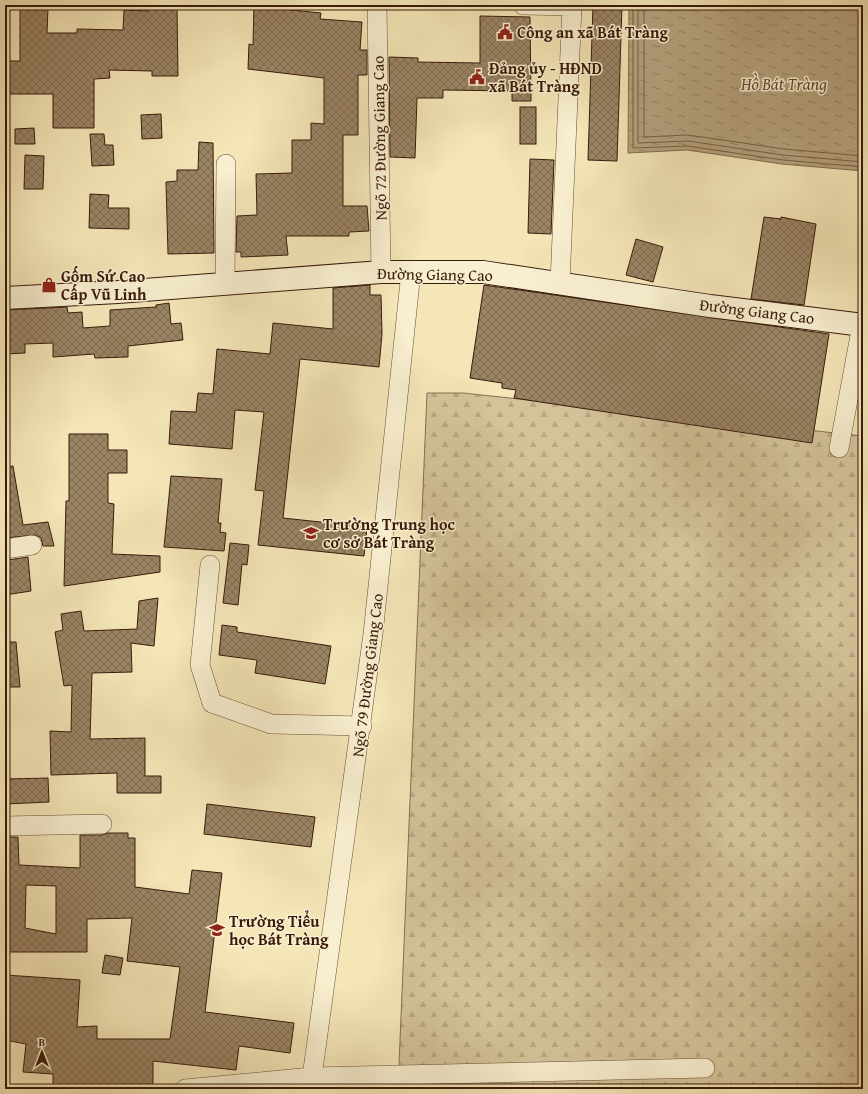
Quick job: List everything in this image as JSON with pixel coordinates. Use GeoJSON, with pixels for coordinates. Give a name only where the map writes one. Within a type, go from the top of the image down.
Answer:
{"type":"FeatureCollection","features":[{"type":"Feature","properties":{"kind":"street","name":"Ngõ 72 Đường Giang Cao"},"geometry":{"type":"LineString","coordinates":[[377,5],[381,272]]}},
{"type":"Feature","properties":{"kind":"street"},"geometry":{"type":"LineString","coordinates":[[523,5],[572,6],[560,282]]}},
{"type":"Feature","properties":{"kind":"street"},"geometry":{"type":"LineString","coordinates":[[225,284],[226,164]]}},
{"type":"Feature","properties":{"kind":"street","name":"Đường Giang Cao"},"geometry":{"type":"LineString","coordinates":[[5,298],[225,284],[381,272],[483,272],[560,282],[710,306],[862,325]]}},
{"type":"Feature","properties":{"kind":"street","name":"Ngõ 79 Đường Giang Cao"},"geometry":{"type":"LineString","coordinates":[[312,1083],[362,726],[411,272]]}},
{"type":"Feature","properties":{"kind":"street"},"geometry":{"type":"LineString","coordinates":[[839,448],[862,325]]}},
{"type":"Feature","properties":{"kind":"street"},"geometry":{"type":"LineString","coordinates":[[5,549],[32,545]]}},
{"type":"Feature","properties":{"kind":"street"},"geometry":{"type":"LineString","coordinates":[[210,565],[200,665],[212,703],[271,724],[362,726]]}},
{"type":"Feature","properties":{"kind":"street"},"geometry":{"type":"LineString","coordinates":[[5,826],[102,824]]}},
{"type":"Feature","properties":{"kind":"street"},"geometry":{"type":"LineString","coordinates":[[185,1089],[705,1068]]}},
{"type":"Feature","properties":{"kind":"green space"},"geometry":{"type":"Polygon","coordinates":[[[427,393],[463,393],[863,436],[863,1089],[398,1089],[427,393]]]}},
{"type":"Feature","properties":{"kind":"water","name":"Hồ Bát Tràng"},"geometry":{"type":"Polygon","coordinates":[[[629,5],[863,5],[863,171],[782,164],[687,150],[628,153],[629,5]]]}},
{"type":"Feature","properties":{"kind":"building"},"geometry":{"type":"Polygon","coordinates":[[[254,5],[272,5],[272,8],[321,13],[320,19],[362,22],[360,50],[367,50],[367,75],[358,75],[358,135],[343,135],[343,206],[367,206],[369,231],[349,232],[349,236],[286,236],[288,255],[241,257],[241,252],[236,252],[237,216],[257,215],[256,174],[292,173],[292,140],[311,140],[311,123],[324,124],[324,78],[248,69],[249,44],[253,45],[254,5]]]}},
{"type":"Feature","properties":{"kind":"building"},"geometry":{"type":"Polygon","coordinates":[[[593,5],[622,5],[617,161],[588,160],[593,5]]]}},
{"type":"Feature","properties":{"kind":"building"},"geometry":{"type":"Polygon","coordinates":[[[27,6],[48,7],[47,33],[77,33],[77,29],[123,30],[124,10],[148,11],[148,8],[177,8],[178,76],[152,76],[152,71],[109,70],[110,78],[94,79],[94,128],[53,128],[53,94],[5,94],[5,61],[20,61],[20,8],[27,8],[27,6]]]}},
{"type":"Feature","properties":{"kind":"building"},"geometry":{"type":"Polygon","coordinates":[[[480,16],[530,17],[531,101],[512,101],[512,91],[443,90],[443,98],[417,98],[415,158],[390,157],[389,57],[418,58],[418,62],[480,63],[480,16]]]}},
{"type":"Feature","properties":{"kind":"building"},"geometry":{"type":"Polygon","coordinates":[[[520,107],[536,107],[536,144],[520,144],[520,107]]]}},
{"type":"Feature","properties":{"kind":"building"},"geometry":{"type":"Polygon","coordinates":[[[161,114],[162,138],[142,139],[141,115],[161,114]]]}},
{"type":"Feature","properties":{"kind":"building"},"geometry":{"type":"Polygon","coordinates":[[[34,128],[35,144],[15,144],[15,129],[34,128]]]}},
{"type":"Feature","properties":{"kind":"building"},"geometry":{"type":"Polygon","coordinates":[[[90,134],[104,134],[105,145],[113,145],[114,165],[92,166],[90,134]]]}},
{"type":"Feature","properties":{"kind":"building"},"geometry":{"type":"Polygon","coordinates":[[[199,142],[213,143],[214,253],[168,254],[166,182],[177,181],[177,170],[198,170],[199,142]]]}},
{"type":"Feature","properties":{"kind":"building"},"geometry":{"type":"Polygon","coordinates":[[[25,155],[44,156],[43,189],[24,189],[25,155]]]}},
{"type":"Feature","properties":{"kind":"building"},"geometry":{"type":"Polygon","coordinates":[[[530,159],[554,160],[551,234],[528,233],[530,159]]]}},
{"type":"Feature","properties":{"kind":"building"},"geometry":{"type":"Polygon","coordinates":[[[90,194],[109,195],[108,208],[129,208],[129,229],[89,228],[90,194]]]}},
{"type":"Feature","properties":{"kind":"building"},"geometry":{"type":"Polygon","coordinates":[[[764,217],[781,219],[781,217],[816,224],[804,305],[751,299],[764,217]]]}},
{"type":"Feature","properties":{"kind":"building"},"geometry":{"type":"Polygon","coordinates":[[[636,239],[663,247],[653,282],[626,275],[636,239]]]}},
{"type":"Feature","properties":{"kind":"building"},"geometry":{"type":"Polygon","coordinates":[[[370,285],[370,295],[381,295],[382,334],[379,367],[300,359],[283,518],[367,527],[364,556],[258,545],[264,491],[255,490],[264,412],[235,410],[232,449],[169,444],[171,411],[196,412],[198,393],[213,394],[217,349],[270,354],[273,323],[333,329],[333,288],[370,285]]]}},
{"type":"Feature","properties":{"kind":"building"},"geometry":{"type":"Polygon","coordinates":[[[484,285],[829,334],[812,443],[514,398],[516,390],[502,388],[502,383],[470,378],[484,285]]]}},
{"type":"Feature","properties":{"kind":"building"},"geometry":{"type":"Polygon","coordinates":[[[169,303],[171,324],[181,323],[183,340],[128,346],[128,357],[95,358],[94,354],[53,357],[53,343],[25,344],[25,353],[5,354],[5,310],[67,307],[68,313],[82,312],[83,328],[110,326],[110,310],[156,307],[156,305],[169,303]]]}},
{"type":"Feature","properties":{"kind":"building"},"geometry":{"type":"Polygon","coordinates":[[[69,434],[108,434],[108,450],[127,450],[127,473],[108,473],[108,503],[114,504],[112,554],[160,556],[160,572],[64,586],[66,501],[69,501],[69,434]]]}},
{"type":"Feature","properties":{"kind":"building"},"geometry":{"type":"Polygon","coordinates":[[[13,466],[23,525],[48,522],[54,546],[43,546],[41,538],[36,535],[5,538],[5,467],[13,466]]]}},
{"type":"Feature","properties":{"kind":"building"},"geometry":{"type":"Polygon","coordinates":[[[171,476],[222,479],[218,523],[221,523],[220,532],[226,533],[224,551],[164,547],[171,476]]]}},
{"type":"Feature","properties":{"kind":"building"},"geometry":{"type":"Polygon","coordinates":[[[230,543],[249,545],[247,565],[242,564],[238,605],[223,603],[230,543]]]}},
{"type":"Feature","properties":{"kind":"building"},"geometry":{"type":"Polygon","coordinates":[[[28,557],[31,591],[5,595],[5,562],[8,562],[8,560],[28,557]]]}},
{"type":"Feature","properties":{"kind":"building"},"geometry":{"type":"Polygon","coordinates":[[[158,598],[154,646],[131,643],[132,672],[92,673],[90,739],[145,738],[145,776],[161,776],[161,793],[117,793],[117,773],[51,775],[50,731],[71,732],[72,685],[64,686],[55,632],[63,630],[61,614],[81,611],[84,631],[137,629],[139,601],[158,598]]]}},
{"type":"Feature","properties":{"kind":"building"},"geometry":{"type":"Polygon","coordinates":[[[222,625],[237,627],[237,632],[331,646],[325,684],[255,673],[257,660],[219,655],[222,625]]]}},
{"type":"Feature","properties":{"kind":"building"},"geometry":{"type":"Polygon","coordinates":[[[5,642],[16,642],[20,687],[5,687],[5,642]]]}},
{"type":"Feature","properties":{"kind":"building"},"geometry":{"type":"Polygon","coordinates":[[[48,778],[49,802],[5,804],[5,779],[48,778]]]}},
{"type":"Feature","properties":{"kind":"building"},"geometry":{"type":"Polygon","coordinates":[[[207,804],[315,817],[311,847],[204,834],[207,804]]]}},
{"type":"Feature","properties":{"kind":"building"},"geometry":{"type":"Polygon","coordinates":[[[108,833],[128,833],[128,838],[135,838],[135,887],[189,894],[192,870],[222,873],[205,1012],[294,1023],[290,1053],[239,1046],[236,1070],[153,1061],[153,1085],[120,1085],[120,1089],[53,1087],[53,1074],[23,1072],[26,1044],[5,1040],[5,975],[80,980],[77,1027],[97,1026],[97,1039],[170,1039],[180,967],[127,961],[132,918],[87,919],[87,952],[5,952],[5,837],[18,837],[19,865],[80,868],[80,835],[102,835],[108,833]],[[26,885],[25,928],[56,934],[56,886],[26,885]]]}},
{"type":"Feature","properties":{"kind":"building"},"geometry":{"type":"Polygon","coordinates":[[[105,955],[123,958],[120,975],[102,973],[105,955]]]}},
{"type":"Feature","properties":{"kind":"place","name":"Công an xã Bát Tràng"},"geometry":{"type":"Point","coordinates":[505,32]}},
{"type":"Feature","properties":{"kind":"place","name":"Đảng ủy - HĐND xã Bát Tràng"},"geometry":{"type":"Point","coordinates":[477,77]}},
{"type":"Feature","properties":{"kind":"place","name":"Gốm Sứ Cao Cấp Vũ Linh"},"geometry":{"type":"Point","coordinates":[49,285]}},
{"type":"Feature","properties":{"kind":"place","name":"Trường Trung học cơ sở Bát Tràng"},"geometry":{"type":"Point","coordinates":[311,533]}},
{"type":"Feature","properties":{"kind":"place","name":"Trường Tiểu học Bát Tràng"},"geometry":{"type":"Point","coordinates":[217,930]}}]}
